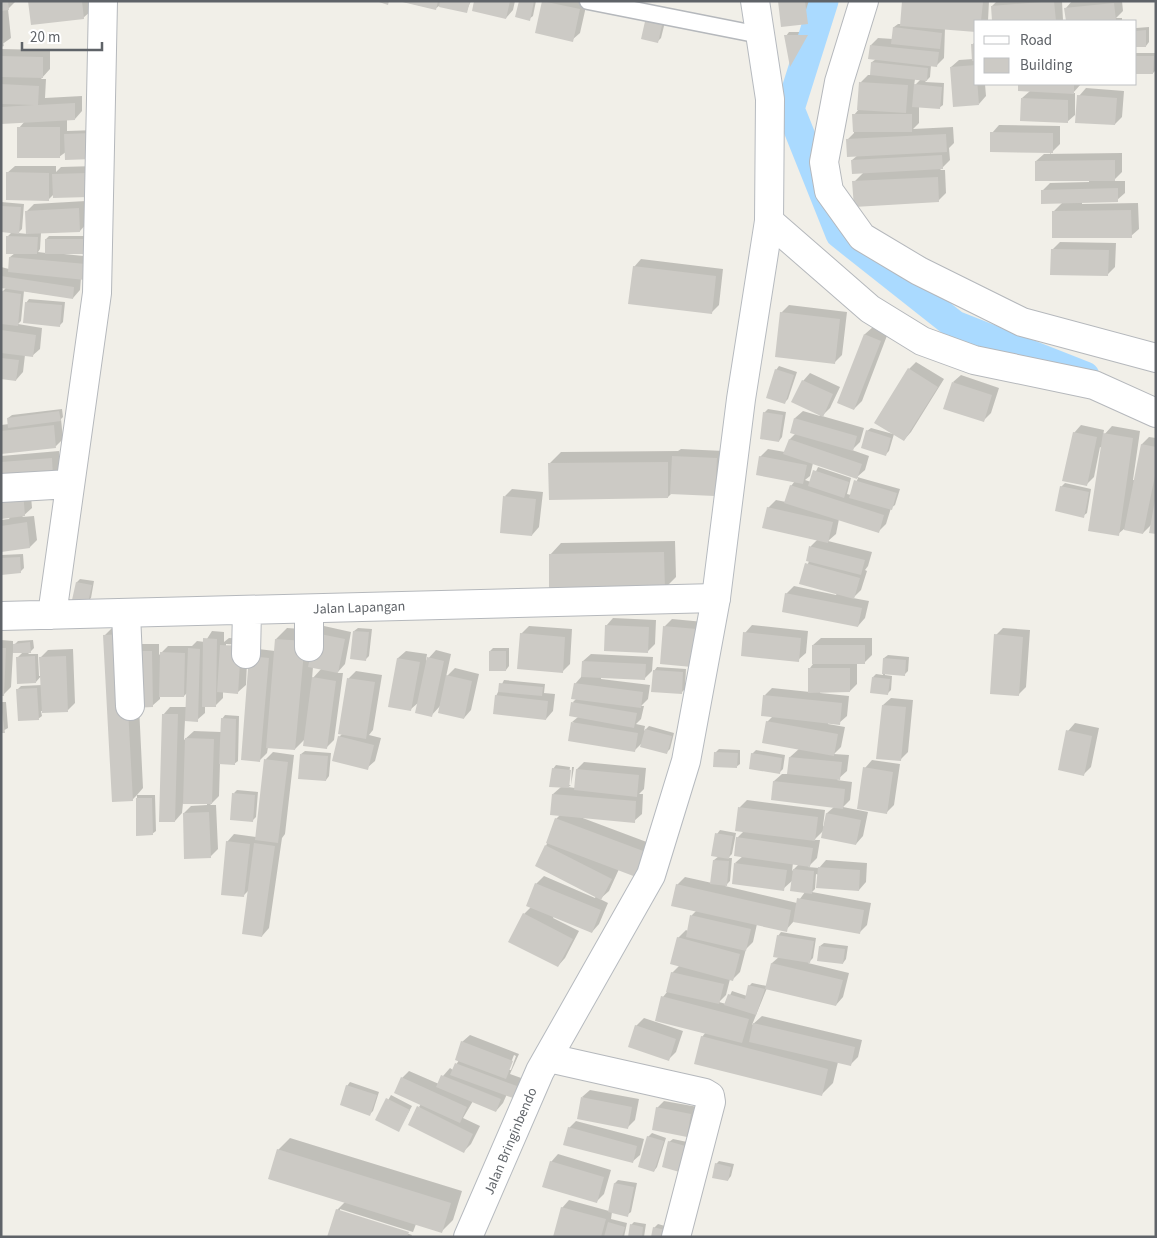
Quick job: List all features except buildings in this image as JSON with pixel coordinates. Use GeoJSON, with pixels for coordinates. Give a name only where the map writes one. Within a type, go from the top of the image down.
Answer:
{"type":"FeatureCollection","features":[{"type":"Feature","properties":{"kind":"street"},"geometry":{"type":"LineString","coordinates":[[52,615],[97,293],[103,1]]}},
{"type":"Feature","properties":{"kind":"street","name":"Jalan Bringinbendo"},"geometry":{"type":"LineString","coordinates":[[468,1237],[540,1071],[552,1053],[651,875],[686,761],[716,598],[741,399],[769,221],[770,99],[755,1]]}},
{"type":"Feature","properties":{"kind":"street"},"geometry":{"type":"LineString","coordinates":[[864,1],[839,82],[824,162],[829,191],[857,231],[862,237],[919,271],[1022,322],[1156,358]]}},
{"type":"Feature","properties":{"kind":"street"},"geometry":{"type":"LineString","coordinates":[[769,221],[870,309],[922,341],[974,360],[1094,385],[1156,413]]}},
{"type":"Feature","properties":{"kind":"street"},"geometry":{"type":"LineString","coordinates":[[1,488],[70,484]]}},
{"type":"Feature","properties":{"kind":"street","name":"Jalan Lapangan"},"geometry":{"type":"LineString","coordinates":[[1,616],[716,598]]}},
{"type":"Feature","properties":{"kind":"street"},"geometry":{"type":"LineString","coordinates":[[309,609],[309,646]]}},
{"type":"Feature","properties":{"kind":"street"},"geometry":{"type":"LineString","coordinates":[[246,654],[247,610]]}},
{"type":"Feature","properties":{"kind":"street"},"geometry":{"type":"LineString","coordinates":[[126,613],[130,706]]}},
{"type":"Feature","properties":{"kind":"street"},"geometry":{"type":"LineString","coordinates":[[552,1053],[705,1093],[710,1096],[711,1102],[676,1237]]}},
{"type":"Feature","properties":{"kind":"lane"},"geometry":{"type":"LineString","coordinates":[[588,1],[760,35]]}},
{"type":"Feature","properties":{"kind":"waterway"},"geometry":{"type":"LineString","coordinates":[[824,1],[790,109],[840,234],[955,325],[1085,376]]}}]}
